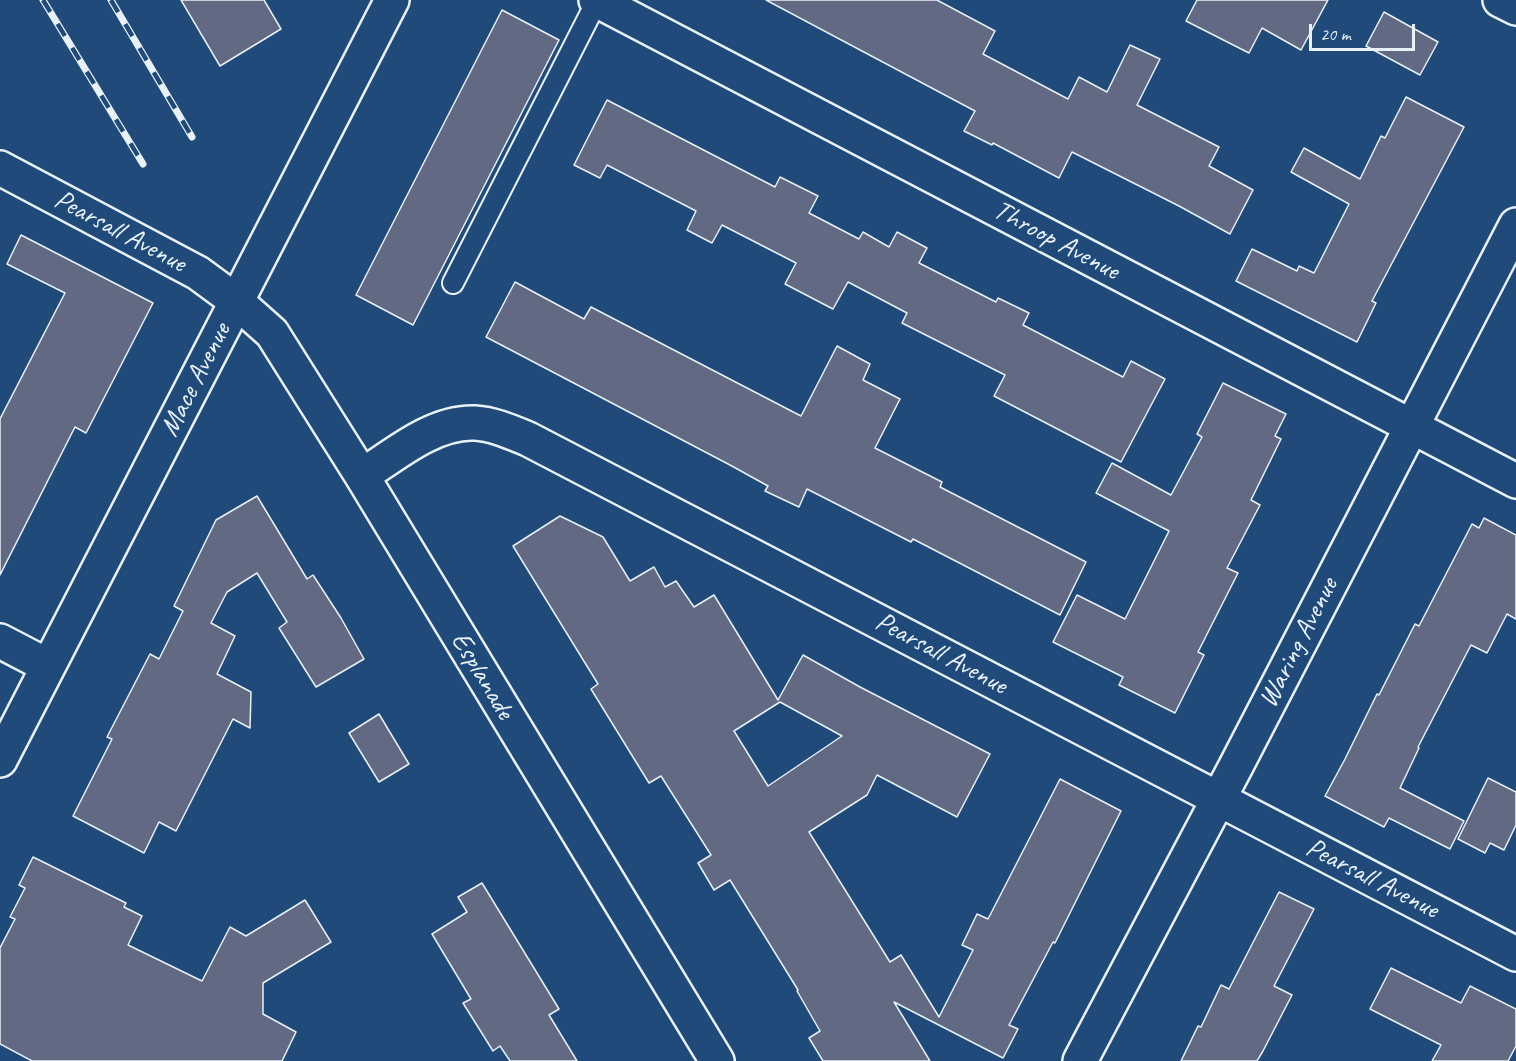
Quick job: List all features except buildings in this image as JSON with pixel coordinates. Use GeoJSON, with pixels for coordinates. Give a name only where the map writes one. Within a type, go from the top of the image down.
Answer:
{"type":"FeatureCollection","features":[{"type":"Feature","properties":{"kind":"street","name":"Mace Avenue"},"geometry":{"type":"LineString","coordinates":[[0,760],[392,0]]}},
{"type":"Feature","properties":{"kind":"street","name":"Throop Avenue"},"geometry":{"type":"LineString","coordinates":[[597,0],[1516,481]]}},
{"type":"Feature","properties":{"kind":"street"},"geometry":{"type":"LineString","coordinates":[[1500,0],[1516,8]]}},
{"type":"Feature","properties":{"kind":"street","name":"Pearsall Avenue"},"geometry":{"type":"LineString","coordinates":[[0,168],[198,273],[236,301]]}},
{"type":"Feature","properties":{"kind":"street","name":"Waring Avenue"},"geometry":{"type":"LineString","coordinates":[[1080,1061],[1516,225]]}},
{"type":"Feature","properties":{"kind":"street","name":"Esplanade"},"geometry":{"type":"LineString","coordinates":[[236,301],[272,333],[362,476],[717,1061]]}},
{"type":"Feature","properties":{"kind":"street","name":"Pearsall Avenue"},"geometry":{"type":"LineString","coordinates":[[362,476],[428,435],[452,425],[475,423],[508,431],[528,439],[1516,954]]}},
{"type":"Feature","properties":{"kind":"street"},"geometry":{"type":"LineString","coordinates":[[0,641],[48,666]]}},
{"type":"Feature","properties":{"kind":"lane"},"geometry":{"type":"LineString","coordinates":[[453,283],[597,0]]}},
{"type":"Feature","properties":{"kind":"railway"},"geometry":{"type":"LineString","coordinates":[[43,0],[143,164]]}},
{"type":"Feature","properties":{"kind":"railway"},"geometry":{"type":"LineString","coordinates":[[111,0],[192,137]]}}]}
